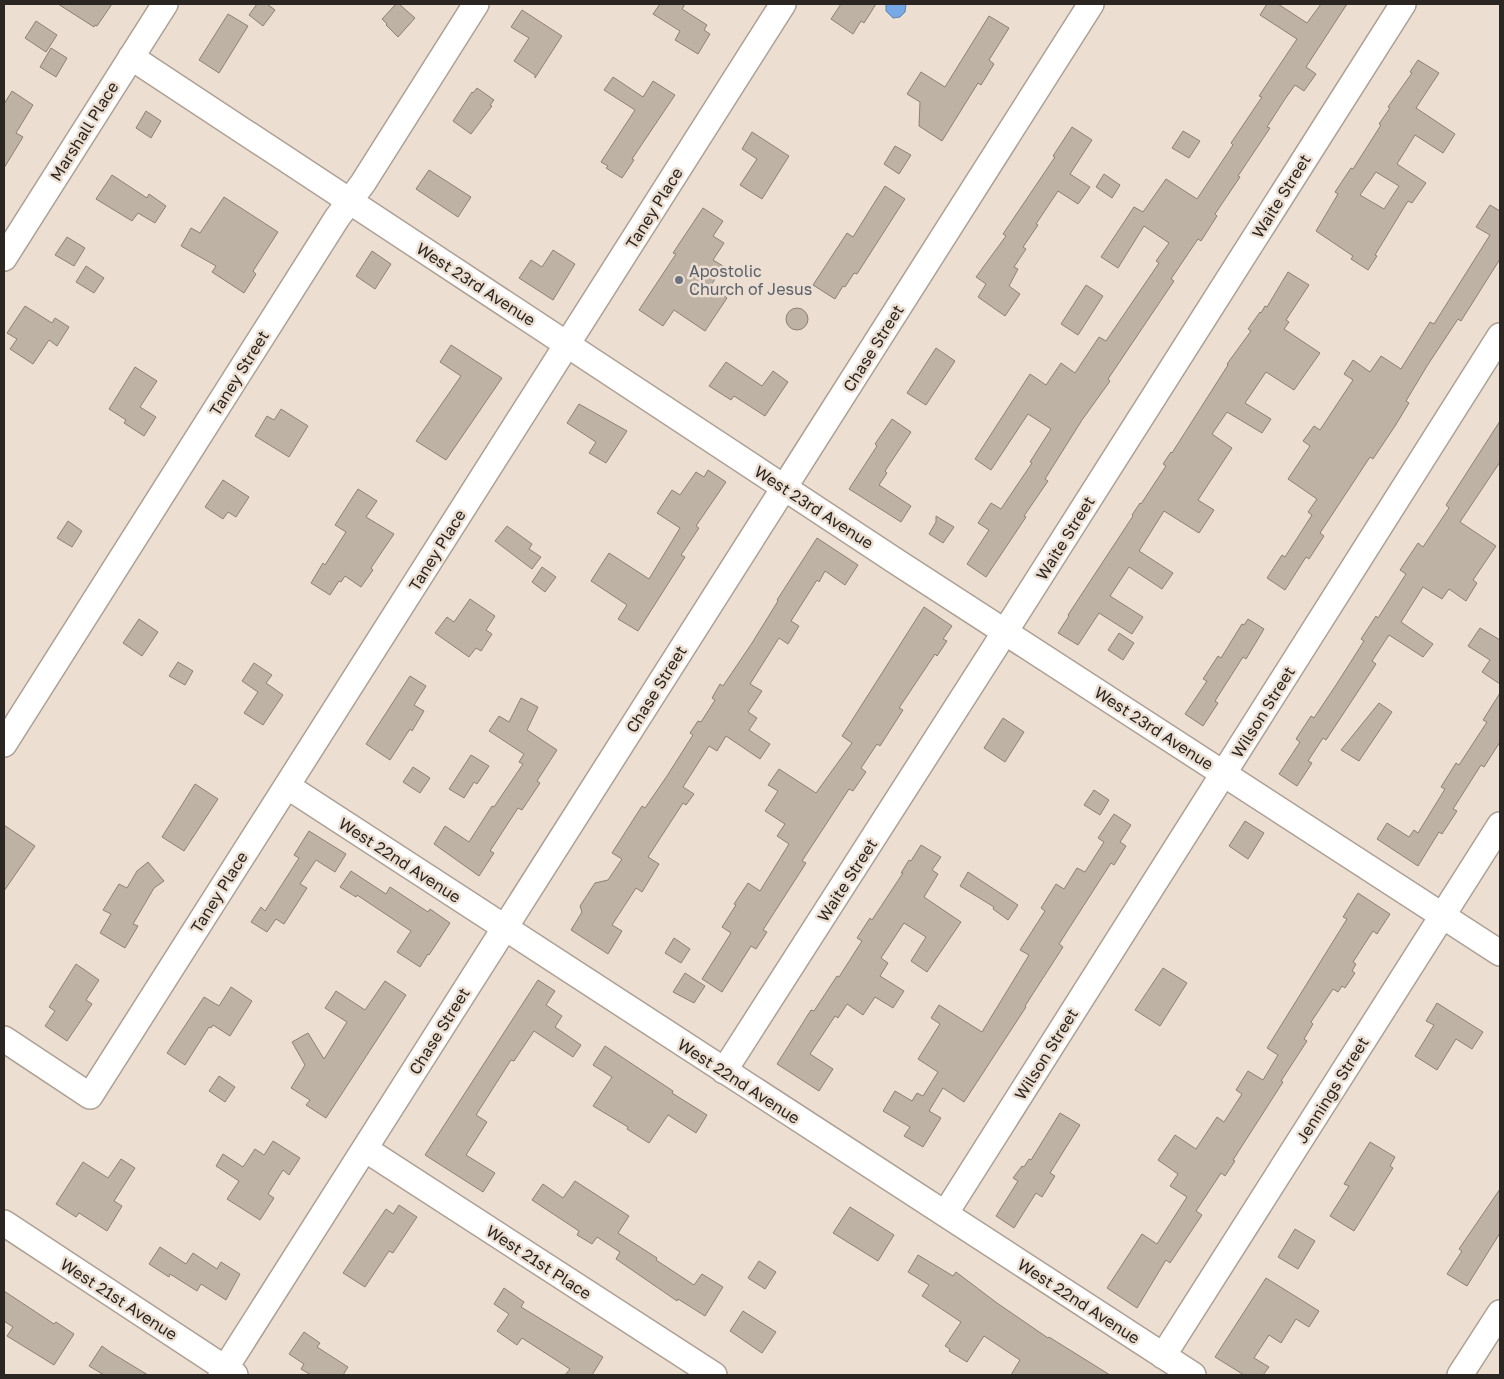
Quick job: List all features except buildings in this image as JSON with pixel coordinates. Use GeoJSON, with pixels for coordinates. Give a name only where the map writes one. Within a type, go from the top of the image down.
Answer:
{"type":"FeatureCollection","features":[{"type":"Feature","properties":{"kind":"street","name":"Marshall Place"},"geometry":{"type":"LineString","coordinates":[[4,258],[165,4]]}},
{"type":"Feature","properties":{"kind":"street","name":"Taney Street"},"geometry":{"type":"LineString","coordinates":[[4,744],[333,225],[363,183],[476,4]]}},
{"type":"Feature","properties":{"kind":"street","name":"Taney Place"},"geometry":{"type":"LineString","coordinates":[[4,1039],[90,1096],[783,4]]}},
{"type":"Feature","properties":{"kind":"street","name":"Chase Street"},"geometry":{"type":"LineString","coordinates":[[227,1373],[365,1148],[1091,4]]}},
{"type":"Feature","properties":{"kind":"street","name":"Waite Street"},"geometry":{"type":"LineString","coordinates":[[724,1071],[1006,632],[1403,4]]}},
{"type":"Feature","properties":{"kind":"street","name":"West 23rd Avenue"},"geometry":{"type":"LineString","coordinates":[[131,57],[784,488],[1500,953]]}},
{"type":"Feature","properties":{"kind":"street","name":"Wilson Street"},"geometry":{"type":"LineString","coordinates":[[945,1214],[1500,336]]}},
{"type":"Feature","properties":{"kind":"street","name":"West 22nd Avenue"},"geometry":{"type":"LineString","coordinates":[[287,786],[1193,1375]]}},
{"type":"Feature","properties":{"kind":"street","name":"Jennings Street"},"geometry":{"type":"LineString","coordinates":[[1163,1356],[1500,825]]}},
{"type":"Feature","properties":{"kind":"street","name":"West 21st Place"},"geometry":{"type":"LineString","coordinates":[[365,1148],[714,1375]]}},
{"type":"Feature","properties":{"kind":"street","name":"West 21st Avenue"},"geometry":{"type":"LineString","coordinates":[[4,1223],[227,1373]]}},
{"type":"Feature","properties":{"kind":"street"},"geometry":{"type":"LineString","coordinates":[[1460,1375],[1500,1313]]}},
{"type":"Feature","properties":{"kind":"water"},"geometry":{"type":"Polygon","coordinates":[[[886,4],[906,4],[905,12],[900,17],[893,18],[886,11],[886,4]]]}},
{"type":"Feature","properties":{"kind":"place","name":"Apostolic Church of Jesus"},"geometry":{"type":"Point","coordinates":[679,280]}}]}
